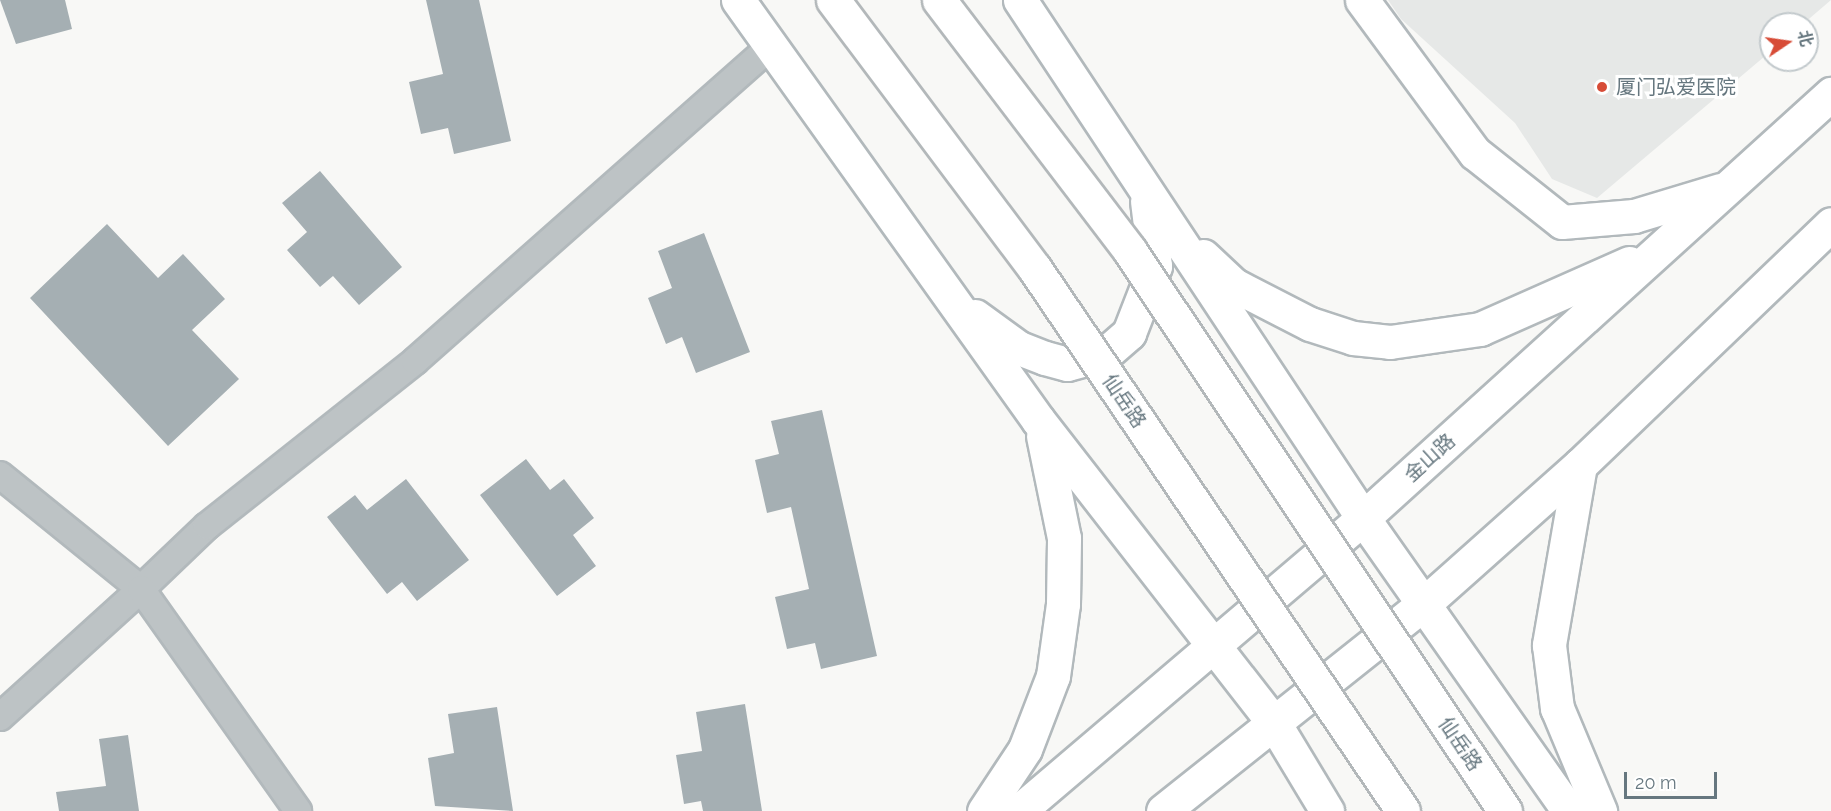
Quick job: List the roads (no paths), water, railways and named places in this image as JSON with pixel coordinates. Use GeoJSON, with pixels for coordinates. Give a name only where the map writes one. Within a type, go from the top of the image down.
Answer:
{"type":"FeatureCollection","features":[{"type":"Feature","properties":{"kind":"main road"},"geometry":{"type":"LineString","coordinates":[[738,0],[1038,420],[1274,723],[1327,811]]}},
{"type":"Feature","properties":{"kind":"main road","name":"仙岳路"},"geometry":{"type":"LineString","coordinates":[[833,0],[1035,269],[1403,811]]}},
{"type":"Feature","properties":{"kind":"main road","name":"仙岳路"},"geometry":{"type":"LineString","coordinates":[[939,0],[1130,251],[1506,811]]}},
{"type":"Feature","properties":{"kind":"main road"},"geometry":{"type":"LineString","coordinates":[[1020,0],[1363,518],[1426,602],[1569,811]]}},
{"type":"Feature","properties":{"kind":"main road"},"geometry":{"type":"LineString","coordinates":[[1362,0],[1475,153],[1562,222],[1634,216],[1726,188]]}},
{"type":"Feature","properties":{"kind":"main road","name":"金山路"},"geometry":{"type":"LineString","coordinates":[[1019,811],[1363,518],[1831,94]]}},
{"type":"Feature","properties":{"kind":"main road"},"geometry":{"type":"LineString","coordinates":[[951,299],[1019,348],[1067,364],[1105,354],[1129,333],[1155,266],[1154,204]]}},
{"type":"Feature","properties":{"kind":"main road"},"geometry":{"type":"LineString","coordinates":[[1154,204],[1234,285],[1310,324],[1353,338],[1390,342],[1479,329],[1531,309],[1623,267],[1683,228]]}},
{"type":"Feature","properties":{"kind":"main road"},"geometry":{"type":"LineString","coordinates":[[1163,811],[1426,602],[1580,465],[1831,224]]}},
{"type":"Feature","properties":{"kind":"main road"},"geometry":{"type":"LineString","coordinates":[[984,811],[1025,749],[1053,676],[1063,604],[1064,538],[1055,480],[1038,420]]}},
{"type":"Feature","properties":{"kind":"main road"},"geometry":{"type":"LineString","coordinates":[[1580,465],[1549,645],[1557,708],[1600,811]]}},
{"type":"Feature","properties":{"kind":"street"},"geometry":{"type":"LineString","coordinates":[[0,717],[207,526],[415,361],[772,45]]}},
{"type":"Feature","properties":{"kind":"street"},"geometry":{"type":"LineString","coordinates":[[0,475],[141,589],[298,811]]}},
{"type":"Feature","properties":{"kind":"place","name":"厦门弘爱医院"},"geometry":{"type":"Point","coordinates":[1602,87]}}]}
